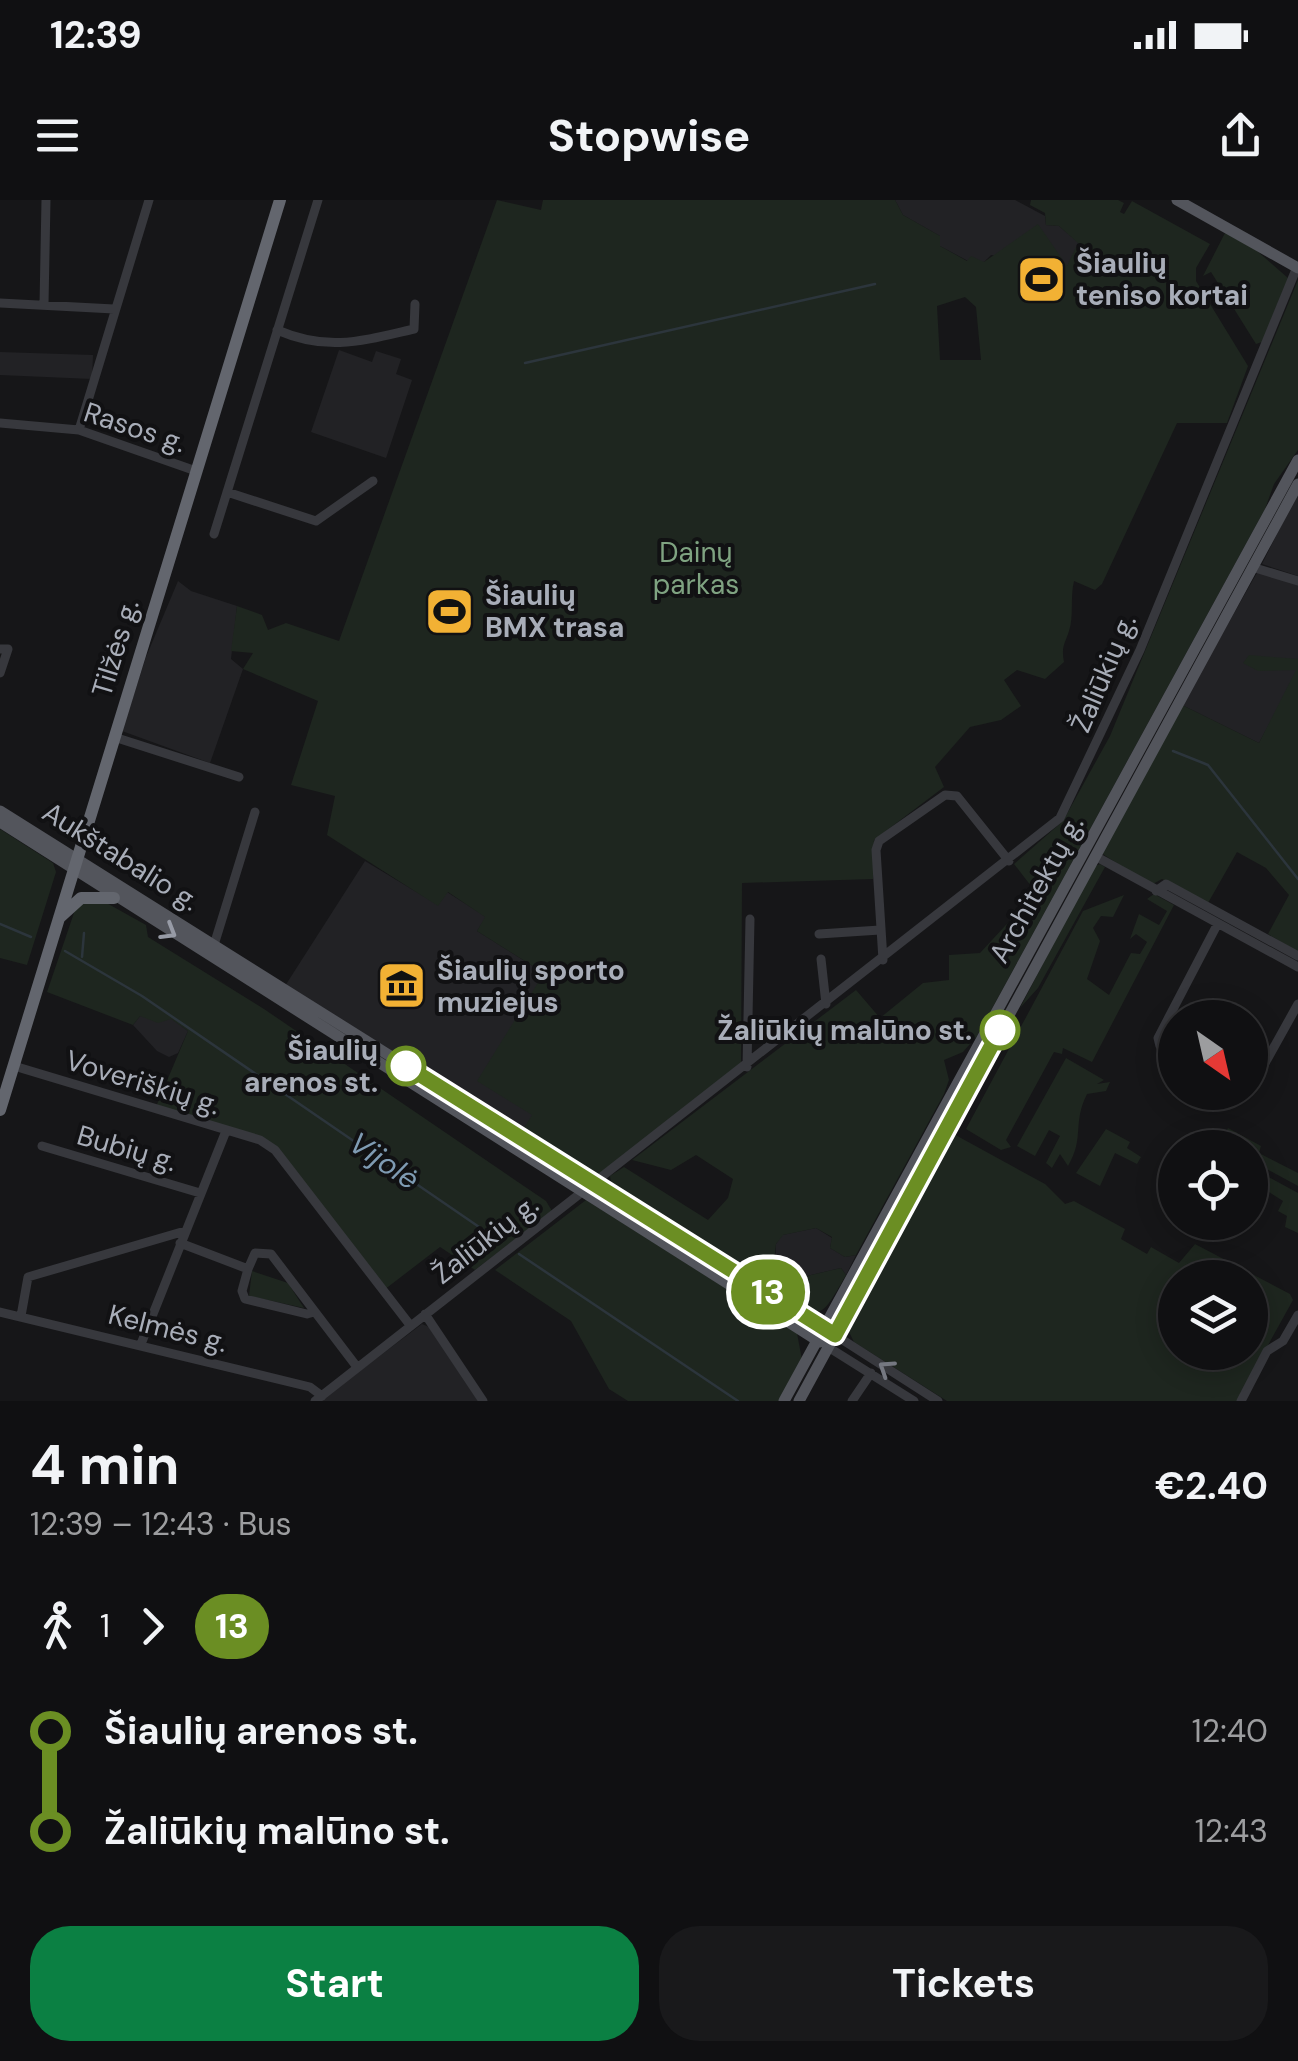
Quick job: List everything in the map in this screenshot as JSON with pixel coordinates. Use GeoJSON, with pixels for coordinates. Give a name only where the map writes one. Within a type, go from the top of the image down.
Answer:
{"type":"FeatureCollection","features":[{"type":"Feature","properties":{"kind":"highway","name":"Tilžės g."},"geometry":{"type":"LineString","coordinates":[[0,1110],[280,200]]}},
{"type":"Feature","properties":{"kind":"highway"},"geometry":{"type":"LineString","coordinates":[[58,920],[81,898],[114,898]]}},
{"type":"Feature","properties":{"kind":"main road"},"geometry":{"type":"LineString","coordinates":[[1177,200],[1298,268]]}},
{"type":"Feature","properties":{"kind":"main road","name":"Architektų g."},"geometry":{"type":"LineString","coordinates":[[826,1338],[1247,565],[1298,460]]}},
{"type":"Feature","properties":{"kind":"main road","name":"Architektų g."},"geometry":{"type":"LineString","coordinates":[[1247,565],[1298,484]]}},
{"type":"Feature","properties":{"kind":"main road","name":"Architektų g."},"geometry":{"type":"LineString","coordinates":[[1046,933],[1095,856],[1136,770]]}},
{"type":"Feature","properties":{"kind":"main road","name":"Aukštabalio g."},"geometry":{"type":"LineString","coordinates":[[0,810],[114,898],[211,950]]}},
{"type":"Feature","properties":{"kind":"main road","name":"Aukštabalio g."},"geometry":{"type":"LineString","coordinates":[[0,822],[211,950]]}},
{"type":"Feature","properties":{"kind":"main road"},"geometry":{"type":"LineString","coordinates":[[211,950],[594,1183],[826,1338]]}},
{"type":"Feature","properties":{"kind":"main road"},"geometry":{"type":"LineString","coordinates":[[211,950],[583,1192],[826,1338]]}},
{"type":"Feature","properties":{"kind":"main road"},"geometry":{"type":"LineString","coordinates":[[784,1401],[826,1338]]}},
{"type":"Feature","properties":{"kind":"main road"},"geometry":{"type":"LineString","coordinates":[[798,1401],[826,1338]]}},
{"type":"Feature","properties":{"kind":"street"},"geometry":{"type":"LineString","coordinates":[[44,305],[46,200]]}},
{"type":"Feature","properties":{"kind":"street"},"geometry":{"type":"LineString","coordinates":[[79,430],[149,200]]}},
{"type":"Feature","properties":{"kind":"street"},"geometry":{"type":"LineString","coordinates":[[214,534],[318,200]]}},
{"type":"Feature","properties":{"kind":"street","name":"Žaliūkių g."},"geometry":{"type":"LineString","coordinates":[[318,1398],[884,960],[1060,818],[1098,742],[1298,268]]}},
{"type":"Feature","properties":{"kind":"street"},"geometry":{"type":"LineString","coordinates":[[0,303],[114,309]]}},
{"type":"Feature","properties":{"kind":"street"},"geometry":{"type":"LineString","coordinates":[[277,330],[323,345],[344,344],[414,330],[415,304]]}},
{"type":"Feature","properties":{"kind":"street","name":"Rasos g."},"geometry":{"type":"LineString","coordinates":[[0,423],[79,430],[196,471]]}},
{"type":"Feature","properties":{"kind":"street"},"geometry":{"type":"LineString","coordinates":[[227,492],[316,521],[373,481]]}},
{"type":"Feature","properties":{"kind":"street"},"geometry":{"type":"LineString","coordinates":[[1247,565],[1298,580]]}},
{"type":"Feature","properties":{"kind":"street"},"geometry":{"type":"LineString","coordinates":[[0,649],[8,649],[0,673]]}},
{"type":"Feature","properties":{"kind":"street"},"geometry":{"type":"LineString","coordinates":[[114,736],[239,777]]}},
{"type":"Feature","properties":{"kind":"street"},"geometry":{"type":"LineString","coordinates":[[884,960],[876,850],[879,841],[946,795],[960,798],[1009,860]]}},
{"type":"Feature","properties":{"kind":"street"},"geometry":{"type":"LineString","coordinates":[[211,950],[255,812]]}},
{"type":"Feature","properties":{"kind":"street"},"geometry":{"type":"LineString","coordinates":[[1095,856],[1298,967]]}},
{"type":"Feature","properties":{"kind":"street"},"geometry":{"type":"LineString","coordinates":[[1156,891],[1166,884],[1298,956]]}},
{"type":"Feature","properties":{"kind":"street"},"geometry":{"type":"LineString","coordinates":[[746,1067],[750,919]]}},
{"type":"Feature","properties":{"kind":"street"},"geometry":{"type":"LineString","coordinates":[[1178,1000],[1217,925]]}},
{"type":"Feature","properties":{"kind":"street"},"geometry":{"type":"LineString","coordinates":[[819,934],[880,930]]}},
{"type":"Feature","properties":{"kind":"street"},"geometry":{"type":"LineString","coordinates":[[821,959],[826,1004]]}},
{"type":"Feature","properties":{"kind":"street"},"geometry":{"type":"LineString","coordinates":[[1268,1057],[1298,1004]]}},
{"type":"Feature","properties":{"kind":"street","name":"Voveriškių g."},"geometry":{"type":"LineString","coordinates":[[14,1066],[274,1150],[410,1326]]}},
{"type":"Feature","properties":{"kind":"street"},"geometry":{"type":"LineString","coordinates":[[141,1344],[226,1132]]}},
{"type":"Feature","properties":{"kind":"street","name":"Bubių g."},"geometry":{"type":"LineString","coordinates":[[42,1146],[200,1192]]}},
{"type":"Feature","properties":{"kind":"street"},"geometry":{"type":"LineString","coordinates":[[21,1316],[28,1276],[185,1230]]}},
{"type":"Feature","properties":{"kind":"street"},"geometry":{"type":"LineString","coordinates":[[180,1244],[248,1269]]}},
{"type":"Feature","properties":{"kind":"street"},"geometry":{"type":"LineString","coordinates":[[314,1312],[307,1314],[246,1299],[242,1291],[255,1253],[272,1254],[357,1367]]}},
{"type":"Feature","properties":{"kind":"street","name":"Kelmės g."},"geometry":{"type":"LineString","coordinates":[[0,1312],[310,1387],[318,1398]]}},
{"type":"Feature","properties":{"kind":"street"},"geometry":{"type":"LineString","coordinates":[[425,1314],[483,1401]]}},
{"type":"Feature","properties":{"kind":"street"},"geometry":{"type":"LineString","coordinates":[[1255,1401],[1244,1396],[1267,1351],[1286,1337],[1298,1315]]}},
{"type":"Feature","properties":{"kind":"street"},"geometry":{"type":"LineString","coordinates":[[1286,1337],[1298,1343]]}},
{"type":"Feature","properties":{"kind":"street"},"geometry":{"type":"LineString","coordinates":[[826,1338],[870,1374],[914,1401]]}},
{"type":"Feature","properties":{"kind":"street"},"geometry":{"type":"LineString","coordinates":[[826,1338],[937,1401]]}},
{"type":"Feature","properties":{"kind":"street"},"geometry":{"type":"LineString","coordinates":[[852,1401],[870,1374]]}},
{"type":"Feature","properties":{"kind":"shaded area"},"geometry":{"type":"Polygon","coordinates":[[[895,200],[1015,200],[1045,216],[1046,225],[1059,226],[1079,243],[1067,267],[991,255],[984,262],[968,261],[940,246],[940,236],[903,215],[895,200]]]}},
{"type":"Feature","properties":{"kind":"shaded area"},"geometry":{"type":"Polygon","coordinates":[[[339,350],[372,362],[376,351],[401,359],[396,374],[412,380],[386,458],[311,432],[339,350]]]}},
{"type":"Feature","properties":{"kind":"shaded area"},"geometry":{"type":"Polygon","coordinates":[[[0,352],[93,355],[92,379],[0,375],[0,352]]]}},
{"type":"Feature","properties":{"kind":"shaded area"},"geometry":{"type":"Polygon","coordinates":[[[1298,492],[1298,576],[1262,564],[1298,492]]]}},
{"type":"Feature","properties":{"kind":"shaded area"},"geometry":{"type":"Polygon","coordinates":[[[1258,571],[1298,584],[1298,670],[1259,743],[1182,705],[1258,571]]]}},
{"type":"Feature","properties":{"kind":"shaded area"},"geometry":{"type":"Polygon","coordinates":[[[178,581],[191,591],[237,606],[231,659],[243,669],[210,763],[122,731],[146,657],[178,581]]]}},
{"type":"Feature","properties":{"kind":"shaded area"},"geometry":{"type":"Polygon","coordinates":[[[365,861],[438,905],[447,892],[486,917],[477,931],[544,973],[533,1115],[521,1133],[285,986],[365,861]]]}},
{"type":"Feature","properties":{"kind":"shaded area"},"geometry":{"type":"Polygon","coordinates":[[[140,1016],[172,1019],[188,1031],[178,1053],[169,1057],[157,1051],[133,1025],[140,1016]]]}},
{"type":"Feature","properties":{"kind":"shaded area"},"geometry":{"type":"Polygon","coordinates":[[[816,1228],[832,1238],[830,1248],[845,1257],[856,1255],[846,1275],[841,1268],[781,1282],[778,1290],[761,1280],[768,1281],[775,1273],[776,1244],[782,1235],[816,1228]]]}},
{"type":"Feature","properties":{"kind":"shaded area"},"geometry":{"type":"Polygon","coordinates":[[[422,1324],[429,1327],[478,1401],[320,1401],[422,1324]]]}},
{"type":"Feature","properties":{"kind":"green space","name":"Dainų parkas"},"geometry":{"type":"Polygon","coordinates":[[[497,200],[541,210],[543,200],[895,200],[903,215],[940,236],[940,246],[967,261],[971,256],[984,262],[1038,224],[1067,266],[1078,243],[1059,226],[1046,225],[1045,213],[1030,205],[1031,200],[1118,200],[1124,203],[1120,212],[1124,214],[1132,201],[1210,244],[1196,268],[1196,281],[1248,366],[1227,423],[1177,423],[1102,584],[1095,590],[1074,581],[1064,662],[1045,679],[1017,670],[1004,680],[1021,706],[1001,720],[970,727],[935,767],[944,787],[874,840],[873,879],[742,883],[741,1068],[598,1175],[590,1175],[521,1133],[532,1115],[477,1081],[544,973],[477,931],[485,917],[448,892],[438,906],[327,835],[335,796],[291,785],[318,701],[243,669],[253,653],[231,651],[237,606],[262,615],[268,630],[286,623],[339,641],[497,200]],[[965,297],[937,306],[940,360],[981,360],[976,307],[965,297]]]}},
{"type":"Feature","properties":{"kind":"green space"},"geometry":{"type":"Polygon","coordinates":[[[1225,233],[1256,250],[1288,278],[1262,342],[1256,344],[1211,272],[1203,276],[1225,233]]]}},
{"type":"Feature","properties":{"kind":"green space"},"geometry":{"type":"Polygon","coordinates":[[[1298,280],[1298,450],[1274,484],[1265,509],[977,1036],[963,1052],[944,1060],[949,1080],[944,1094],[856,1255],[845,1257],[830,1248],[832,1237],[816,1228],[783,1235],[776,1244],[772,1279],[761,1280],[612,1189],[610,1176],[624,1167],[708,1220],[728,1198],[733,1179],[696,1155],[671,1170],[632,1160],[856,990],[880,1018],[923,983],[949,980],[949,955],[980,953],[1017,913],[1031,886],[1014,864],[1063,821],[1110,736],[1298,280]]]}},
{"type":"Feature","properties":{"kind":"green space"},"geometry":{"type":"Polygon","coordinates":[[[1249,655],[1298,659],[1298,952],[1268,934],[1289,895],[1266,868],[1237,852],[1208,903],[1162,879],[1151,885],[1101,853],[1182,705],[1259,743],[1296,670],[1258,671],[1243,663],[1249,655]]]}},
{"type":"Feature","properties":{"kind":"green space"},"geometry":{"type":"Polygon","coordinates":[[[0,829],[53,863],[56,872],[27,965],[0,958],[0,829]]]}},
{"type":"Feature","properties":{"kind":"green space"},"geometry":{"type":"Polygon","coordinates":[[[1093,867],[1105,867],[1038,988],[1020,1008],[1093,867]]]}},
{"type":"Feature","properties":{"kind":"green space"},"geometry":{"type":"Polygon","coordinates":[[[1154,894],[1174,905],[1092,1062],[1063,1048],[1062,1054],[1054,1052],[1006,1140],[1011,1147],[1001,1150],[966,1129],[1083,911],[1124,895],[1113,917],[1101,916],[1093,928],[1100,941],[1087,979],[1109,995],[1131,953],[1140,954],[1147,942],[1136,934],[1130,939],[1139,914],[1159,925],[1167,911],[1147,899],[1154,894]]]}},
{"type":"Feature","properties":{"kind":"green space"},"geometry":{"type":"Polygon","coordinates":[[[83,901],[103,901],[146,925],[148,937],[264,1009],[546,1201],[552,1211],[475,1270],[440,1247],[384,1290],[274,1150],[260,1140],[155,1109],[188,1031],[171,1019],[158,1023],[140,1016],[133,1025],[47,992],[75,910],[83,901]]]}},
{"type":"Feature","properties":{"kind":"green space"},"geometry":{"type":"Polygon","coordinates":[[[1066,1058],[1104,1080],[1097,1084],[1110,1082],[1106,1091],[1087,1094],[1073,1156],[1068,1166],[1060,1154],[1052,1168],[1046,1163],[1060,1136],[1049,1130],[1035,1156],[1017,1146],[1066,1058]]]}},
{"type":"Feature","properties":{"kind":"green space"},"geometry":{"type":"Polygon","coordinates":[[[1106,1129],[1130,1142],[1127,1148],[1141,1157],[1137,1164],[1115,1153],[1100,1186],[1076,1173],[1106,1129]]]}},
{"type":"Feature","properties":{"kind":"green space"},"geometry":{"type":"Polygon","coordinates":[[[950,1132],[1045,1184],[1065,1204],[1074,1201],[1125,1229],[1121,1239],[1147,1254],[1151,1247],[1174,1260],[1158,1260],[1158,1370],[1254,1370],[1237,1401],[947,1401],[854,1342],[847,1328],[950,1132]]]}},
{"type":"Feature","properties":{"kind":"green space"},"geometry":{"type":"Polygon","coordinates":[[[1268,1158],[1298,1173],[1298,1186],[1268,1170],[1268,1158]]]}},
{"type":"Feature","properties":{"kind":"green space"},"geometry":{"type":"Polygon","coordinates":[[[1268,1177],[1298,1193],[1298,1233],[1285,1227],[1287,1216],[1278,1211],[1283,1201],[1269,1192],[1268,1177]]]}},
{"type":"Feature","properties":{"kind":"green space"},"geometry":{"type":"Polygon","coordinates":[[[586,1200],[797,1333],[802,1360],[779,1401],[628,1401],[609,1389],[571,1321],[495,1270],[586,1200]]]}},
{"type":"Feature","properties":{"kind":"green space"},"geometry":{"type":"Polygon","coordinates":[[[1195,1244],[1225,1260],[1182,1260],[1195,1244]]]}},
{"type":"Feature","properties":{"kind":"green space"},"geometry":{"type":"Polygon","coordinates":[[[841,1268],[846,1275],[830,1301],[818,1311],[803,1307],[778,1290],[781,1282],[841,1268]]]}},
{"type":"Feature","properties":{"kind":"green space"},"geometry":{"type":"Polygon","coordinates":[[[252,1271],[288,1283],[304,1308],[249,1296],[252,1271]]]}},
{"type":"Feature","properties":{"kind":"green space"},"geometry":{"type":"Polygon","coordinates":[[[1268,1282],[1290,1294],[1293,1300],[1268,1345],[1268,1282]]]}},
{"type":"Feature","properties":{"kind":"waterway"},"geometry":{"type":"LineString","coordinates":[[525,363],[875,284]]}},
{"type":"Feature","properties":{"kind":"waterway"},"geometry":{"type":"LineString","coordinates":[[1173,751],[1208,765],[1298,879]]}},
{"type":"Feature","properties":{"kind":"waterway","name":"Vijolė"},"geometry":{"type":"LineString","coordinates":[[0,924],[31,937]]}},
{"type":"Feature","properties":{"kind":"waterway"},"geometry":{"type":"LineString","coordinates":[[82,957],[84,933]]}},
{"type":"Feature","properties":{"kind":"waterway","name":"Vijolė"},"geometry":{"type":"LineString","coordinates":[[65,951],[142,996],[501,1242]]}},
{"type":"Feature","properties":{"kind":"waterway","name":"Vijolė"},"geometry":{"type":"LineString","coordinates":[[519,1254],[738,1401]]}},
{"type":"Feature","properties":{"kind":"bus line","name":"13"},"geometry":{"type":"LineString","coordinates":[[406,1066],[835,1335],[1000,1030]]}},
{"type":"Feature","properties":{"kind":"place","name":"Šiaulių teniso kortai"},"geometry":{"type":"Point","coordinates":[1041,279]}},
{"type":"Feature","properties":{"kind":"place","name":"Šiaulių BMX trasa"},"geometry":{"type":"Point","coordinates":[450,611]}},
{"type":"Feature","properties":{"kind":"place","name":"Šiaulių sporto muziejus"},"geometry":{"type":"Point","coordinates":[402,986]}},
{"type":"Feature","properties":{"kind":"place","name":"Žaliūkių malūno st."},"geometry":{"type":"Point","coordinates":[1000,1030]}},
{"type":"Feature","properties":{"kind":"place","name":"Šiaulių arenos st."},"geometry":{"type":"Point","coordinates":[406,1066]}}]}
